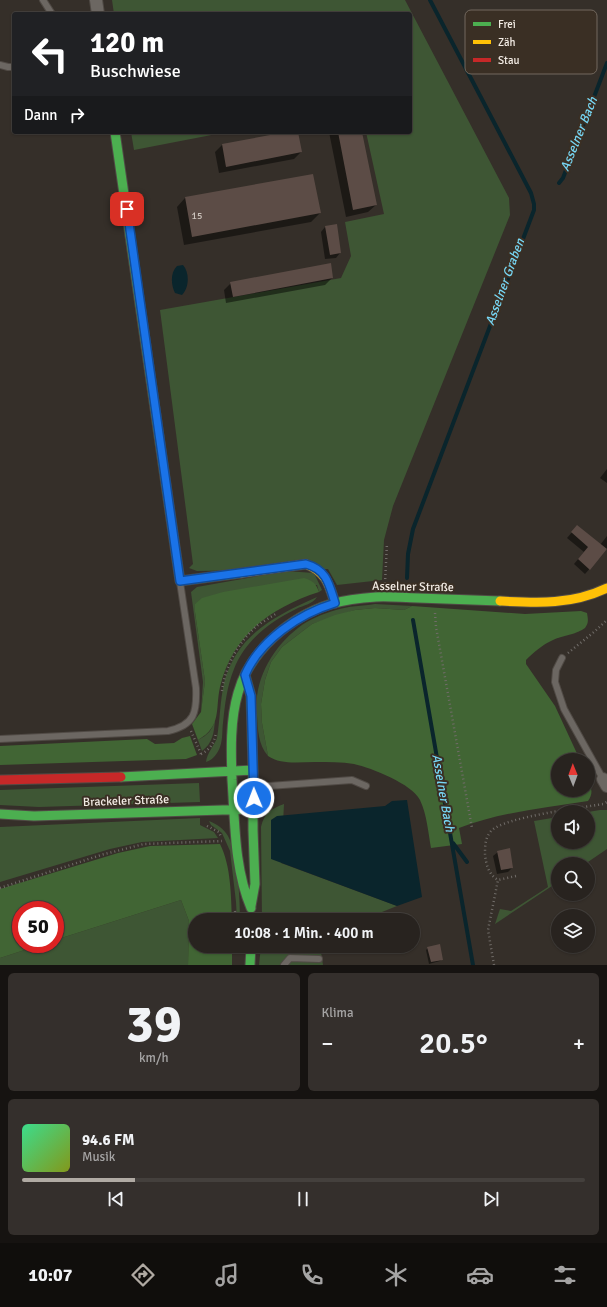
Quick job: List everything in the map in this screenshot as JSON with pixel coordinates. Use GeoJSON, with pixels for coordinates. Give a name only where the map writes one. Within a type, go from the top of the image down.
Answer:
{"type":"FeatureCollection","features":[{"type":"Feature","properties":{"kind":"main road"},"geometry":{"type":"LineString","coordinates":[[115,134],[180,581],[306,564],[321,571],[328,580],[335,603]]}},
{"type":"Feature","properties":{"kind":"main road","name":"Asselner Straße"},"geometry":{"type":"LineString","coordinates":[[251,908],[243,885],[234,809],[231,771],[232,743],[238,689],[255,656],[267,643],[300,618],[324,606],[354,599],[377,597],[557,602],[574,600],[607,588]]}},
{"type":"Feature","properties":{"kind":"main road","name":"Asselner Straße"},"geometry":{"type":"LineString","coordinates":[[245,675],[251,696],[254,770],[253,830],[255,884],[251,913]]}},
{"type":"Feature","properties":{"kind":"main road","name":"Brackeler Straße"},"geometry":{"type":"LineString","coordinates":[[0,780],[145,776],[254,770]]}},
{"type":"Feature","properties":{"kind":"main road","name":"Brackeler Straße"},"geometry":{"type":"LineString","coordinates":[[0,814],[34,816],[254,809]]}},
{"type":"Feature","properties":{"kind":"main road"},"geometry":{"type":"LineString","coordinates":[[250,965],[251,953]]}},
{"type":"Feature","properties":{"kind":"street"},"geometry":{"type":"LineString","coordinates":[[96,0],[98,12]]}},
{"type":"Feature","properties":{"kind":"lane"},"geometry":{"type":"LineString","coordinates":[[43,0],[51,12]]}},
{"type":"Feature","properties":{"kind":"lane"},"geometry":{"type":"LineString","coordinates":[[0,65],[12,67]]}},
{"type":"Feature","properties":{"kind":"lane"},"geometry":{"type":"LineString","coordinates":[[0,739],[168,731],[180,728],[187,724],[193,717],[196,695],[180,581]]}},
{"type":"Feature","properties":{"kind":"lane"},"geometry":{"type":"LineString","coordinates":[[562,658],[556,670],[555,682],[564,709],[605,782]]}},
{"type":"Feature","properties":{"kind":"lane"},"geometry":{"type":"LineString","coordinates":[[254,787],[352,780],[366,786]]}},
{"type":"Feature","properties":{"kind":"lane"},"geometry":{"type":"LineString","coordinates":[[284,965],[290,958],[319,959]]}},
{"type":"Feature","properties":{"kind":"path"},"geometry":{"type":"LineString","coordinates":[[385,584],[387,544]]}},
{"type":"Feature","properties":{"kind":"path"},"geometry":{"type":"LineString","coordinates":[[378,584],[393,584]]}},
{"type":"Feature","properties":{"kind":"path"},"geometry":{"type":"LineString","coordinates":[[434,599],[436,627],[472,828]]}},
{"type":"Feature","properties":{"kind":"path"},"geometry":{"type":"LineString","coordinates":[[221,694],[227,667],[240,646],[258,626],[280,611]]}},
{"type":"Feature","properties":{"kind":"path"},"geometry":{"type":"LineString","coordinates":[[562,658],[607,620]]}},
{"type":"Feature","properties":{"kind":"path"},"geometry":{"type":"LineString","coordinates":[[187,724],[191,729],[202,759]]}},
{"type":"Feature","properties":{"kind":"path"},"geometry":{"type":"LineString","coordinates":[[201,754],[206,752],[212,746],[217,727]]}},
{"type":"Feature","properties":{"kind":"path"},"geometry":{"type":"LineString","coordinates":[[516,876],[498,880],[489,872],[486,860],[485,840],[491,831],[503,823],[607,802]]}},
{"type":"Feature","properties":{"kind":"path"},"geometry":{"type":"LineString","coordinates":[[0,888],[101,855],[144,844],[223,841],[219,832],[205,825]]}},
{"type":"Feature","properties":{"kind":"path"},"geometry":{"type":"LineString","coordinates":[[494,965],[488,930],[498,880]]}},
{"type":"Feature","properties":{"kind":"green space"},"geometry":{"type":"Polygon","coordinates":[[[112,0],[405,0],[411,12],[114,12],[112,0]]]}},
{"type":"Feature","properties":{"kind":"green space"},"geometry":{"type":"Polygon","coordinates":[[[412,13],[509,198],[510,215],[393,506],[384,540],[382,580],[337,585],[328,569],[197,571],[189,568],[193,564],[160,310],[341,278],[351,256],[345,222],[384,214],[366,134],[412,134],[412,13]]]}},
{"type":"Feature","properties":{"kind":"green space"},"geometry":{"type":"Polygon","coordinates":[[[131,134],[217,134],[134,150],[131,134]]]}},
{"type":"Feature","properties":{"kind":"green space"},"geometry":{"type":"Polygon","coordinates":[[[286,571],[314,573],[322,590],[319,592],[317,585],[195,604],[205,681],[201,712],[203,682],[191,592],[197,587],[286,571]]]}},
{"type":"Feature","properties":{"kind":"green space"},"geometry":{"type":"Polygon","coordinates":[[[304,578],[314,583],[319,592],[302,598],[270,615],[244,638],[234,652],[226,669],[220,687],[214,723],[206,735],[198,740],[192,724],[201,712],[205,681],[195,604],[202,598],[223,592],[304,578]]]}},
{"type":"Feature","properties":{"kind":"green space"},"geometry":{"type":"Polygon","coordinates":[[[317,597],[311,603],[286,614],[268,626],[259,633],[245,649],[234,669],[230,682],[220,747],[215,756],[206,762],[217,738],[224,683],[230,666],[238,652],[248,639],[260,629],[287,612],[317,597]]]}},
{"type":"Feature","properties":{"kind":"green space"},"geometry":{"type":"Polygon","coordinates":[[[375,604],[412,606],[404,610],[375,608],[355,610],[312,624],[282,647],[271,662],[265,680],[261,704],[262,723],[268,756],[262,747],[259,737],[257,703],[261,679],[272,656],[288,636],[311,619],[341,609],[375,604]]]}},
{"type":"Feature","properties":{"kind":"green space"},"geometry":{"type":"Polygon","coordinates":[[[412,606],[525,614],[581,611],[587,613],[588,623],[585,628],[545,644],[526,660],[526,664],[555,706],[577,753],[551,753],[551,797],[590,797],[588,801],[551,805],[551,807],[490,818],[459,828],[462,844],[431,848],[426,818],[420,800],[409,788],[381,773],[354,764],[335,762],[284,762],[268,756],[262,723],[261,704],[265,680],[271,662],[282,647],[312,624],[335,615],[355,610],[375,608],[404,610],[412,606]]]}},
{"type":"Feature","properties":{"kind":"green space"},"geometry":{"type":"Polygon","coordinates":[[[215,720],[211,741],[202,751],[198,740],[209,732],[215,720]]]}},
{"type":"Feature","properties":{"kind":"green space"},"geometry":{"type":"Polygon","coordinates":[[[190,736],[197,755],[186,759],[0,765],[0,746],[147,739],[155,744],[174,743],[182,738],[190,736]]]}},
{"type":"Feature","properties":{"kind":"green space"},"geometry":{"type":"Polygon","coordinates":[[[199,783],[200,802],[39,807],[0,805],[0,790],[199,783]]]}},
{"type":"Feature","properties":{"kind":"green space"},"geometry":{"type":"Polygon","coordinates":[[[284,804],[281,863],[397,906],[380,913],[262,913],[261,827],[266,815],[275,808],[284,804]]]}},
{"type":"Feature","properties":{"kind":"green space"},"geometry":{"type":"Polygon","coordinates":[[[607,810],[607,849],[595,857],[551,857],[551,887],[495,924],[500,909],[511,911],[548,887],[534,821],[551,818],[551,849],[595,849],[595,811],[607,810]]]}},
{"type":"Feature","properties":{"kind":"green space"},"geometry":{"type":"Polygon","coordinates":[[[200,818],[200,825],[214,832],[218,838],[142,842],[110,849],[0,882],[0,827],[200,818]]]}},
{"type":"Feature","properties":{"kind":"green space"},"geometry":{"type":"Polygon","coordinates":[[[209,821],[224,831],[231,844],[238,877],[240,913],[237,913],[230,851],[222,833],[211,825],[209,821]]]}},
{"type":"Feature","properties":{"kind":"green space"},"geometry":{"type":"Polygon","coordinates":[[[220,844],[224,853],[228,871],[231,891],[232,913],[188,913],[188,918],[181,900],[64,937],[64,901],[12,901],[12,953],[15,953],[0,958],[0,889],[118,853],[150,846],[220,844]]]}},
{"type":"Feature","properties":{"kind":"green space"},"geometry":{"type":"Polygon","coordinates":[[[181,900],[188,918],[188,965],[0,965],[0,958],[15,953],[64,953],[64,937],[181,900]]]}},
{"type":"Feature","properties":{"kind":"green space"},"geometry":{"type":"Polygon","coordinates":[[[188,953],[232,953],[232,965],[188,965],[188,953]]]}},
{"type":"Feature","properties":{"kind":"green space"},"geometry":{"type":"Polygon","coordinates":[[[260,953],[321,953],[323,965],[259,965],[260,953]]]}},
{"type":"Feature","properties":{"kind":"water"},"geometry":{"type":"Polygon","coordinates":[[[183,265],[187,272],[188,280],[182,295],[175,293],[172,279],[173,272],[177,266],[183,265]]]}},
{"type":"Feature","properties":{"kind":"water"},"geometry":{"type":"Polygon","coordinates":[[[407,800],[422,897],[397,906],[271,859],[271,820],[277,816],[385,806],[392,801],[407,800]]]}},
{"type":"Feature","properties":{"kind":"building"},"geometry":{"type":"Polygon","coordinates":[[[275,134],[298,134],[302,152],[226,167],[222,144],[275,134]]]}},
{"type":"Feature","properties":{"kind":"building"},"geometry":{"type":"Polygon","coordinates":[[[338,134],[362,134],[377,205],[353,210],[338,134]]]}},
{"type":"Feature","properties":{"kind":"building"},"geometry":{"type":"Polygon","coordinates":[[[313,174],[321,213],[192,237],[185,197],[313,174]]]}},
{"type":"Feature","properties":{"kind":"building"},"geometry":{"type":"Polygon","coordinates":[[[337,224],[341,253],[330,255],[325,226],[337,224]]]}},
{"type":"Feature","properties":{"kind":"building"},"geometry":{"type":"Polygon","coordinates":[[[331,263],[333,278],[233,297],[230,282],[331,263]]]}},
{"type":"Feature","properties":{"kind":"building"},"geometry":{"type":"Polygon","coordinates":[[[577,525],[607,549],[590,570],[578,559],[588,547],[571,532],[577,525]]]}},
{"type":"Feature","properties":{"kind":"building"},"geometry":{"type":"Polygon","coordinates":[[[510,848],[513,868],[501,870],[497,851],[510,848]]]}},
{"type":"Feature","properties":{"kind":"building"},"geometry":{"type":"Polygon","coordinates":[[[440,944],[443,960],[431,962],[427,947],[440,944]]]}},
{"type":"Feature","properties":{"kind":"waterway","name":"Asselner Graben"},"geometry":{"type":"LineString","coordinates":[[430,0],[465,67]]}},
{"type":"Feature","properties":{"kind":"waterway","name":"Asselner Bach"},"geometry":{"type":"LineString","coordinates":[[559,183],[563,178],[607,63]]}},
{"type":"Feature","properties":{"kind":"waterway","name":"Asselner Graben"},"geometry":{"type":"LineString","coordinates":[[407,578],[408,554],[413,529],[534,210],[531,193],[469,74]]}},
{"type":"Feature","properties":{"kind":"waterway","name":"Asselner Bach"},"geometry":{"type":"LineString","coordinates":[[413,620],[473,965]]}},
{"type":"Feature","properties":{"kind":"waterway"},"geometry":{"type":"LineString","coordinates":[[453,843],[467,862]]}},
{"type":"Feature","properties":{"kind":"traffic: fast"},"geometry":{"type":"LineString","coordinates":[[115,134],[180,581],[241,573]]}},
{"type":"Feature","properties":{"kind":"traffic: fast"},"geometry":{"type":"LineString","coordinates":[[251,908],[245,893],[238,861],[231,758],[235,703],[244,677],[262,649],[274,637],[301,617],[331,604],[342,601],[376,597],[500,601]]}},
{"type":"Feature","properties":{"kind":"traffic: fast"},"geometry":{"type":"LineString","coordinates":[[245,675],[251,696],[253,770],[255,884],[251,906]]}},
{"type":"Feature","properties":{"kind":"traffic: fast"},"geometry":{"type":"LineString","coordinates":[[121,777],[253,770]]}},
{"type":"Feature","properties":{"kind":"traffic: fast"},"geometry":{"type":"LineString","coordinates":[[0,814],[34,816],[254,809]]}},
{"type":"Feature","properties":{"kind":"traffic: fast"},"geometry":{"type":"LineString","coordinates":[[250,965],[251,953]]}},
{"type":"Feature","properties":{"kind":"traffic: slow"},"geometry":{"type":"LineString","coordinates":[[241,573],[306,564],[313,567],[326,579],[335,603]]}},
{"type":"Feature","properties":{"kind":"traffic: slow"},"geometry":{"type":"LineString","coordinates":[[500,601],[554,602],[594,594],[607,588]]}},
{"type":"Feature","properties":{"kind":"traffic: jam"},"geometry":{"type":"LineString","coordinates":[[0,780],[121,777]]}},
{"type":"Feature","properties":{"kind":"route"},"geometry":{"type":"LineString","coordinates":[[127,209],[180,581],[306,564],[321,571],[328,580],[335,603],[324,606],[300,618],[284,629],[267,643],[255,656],[245,675],[251,696],[254,798]]}}]}
